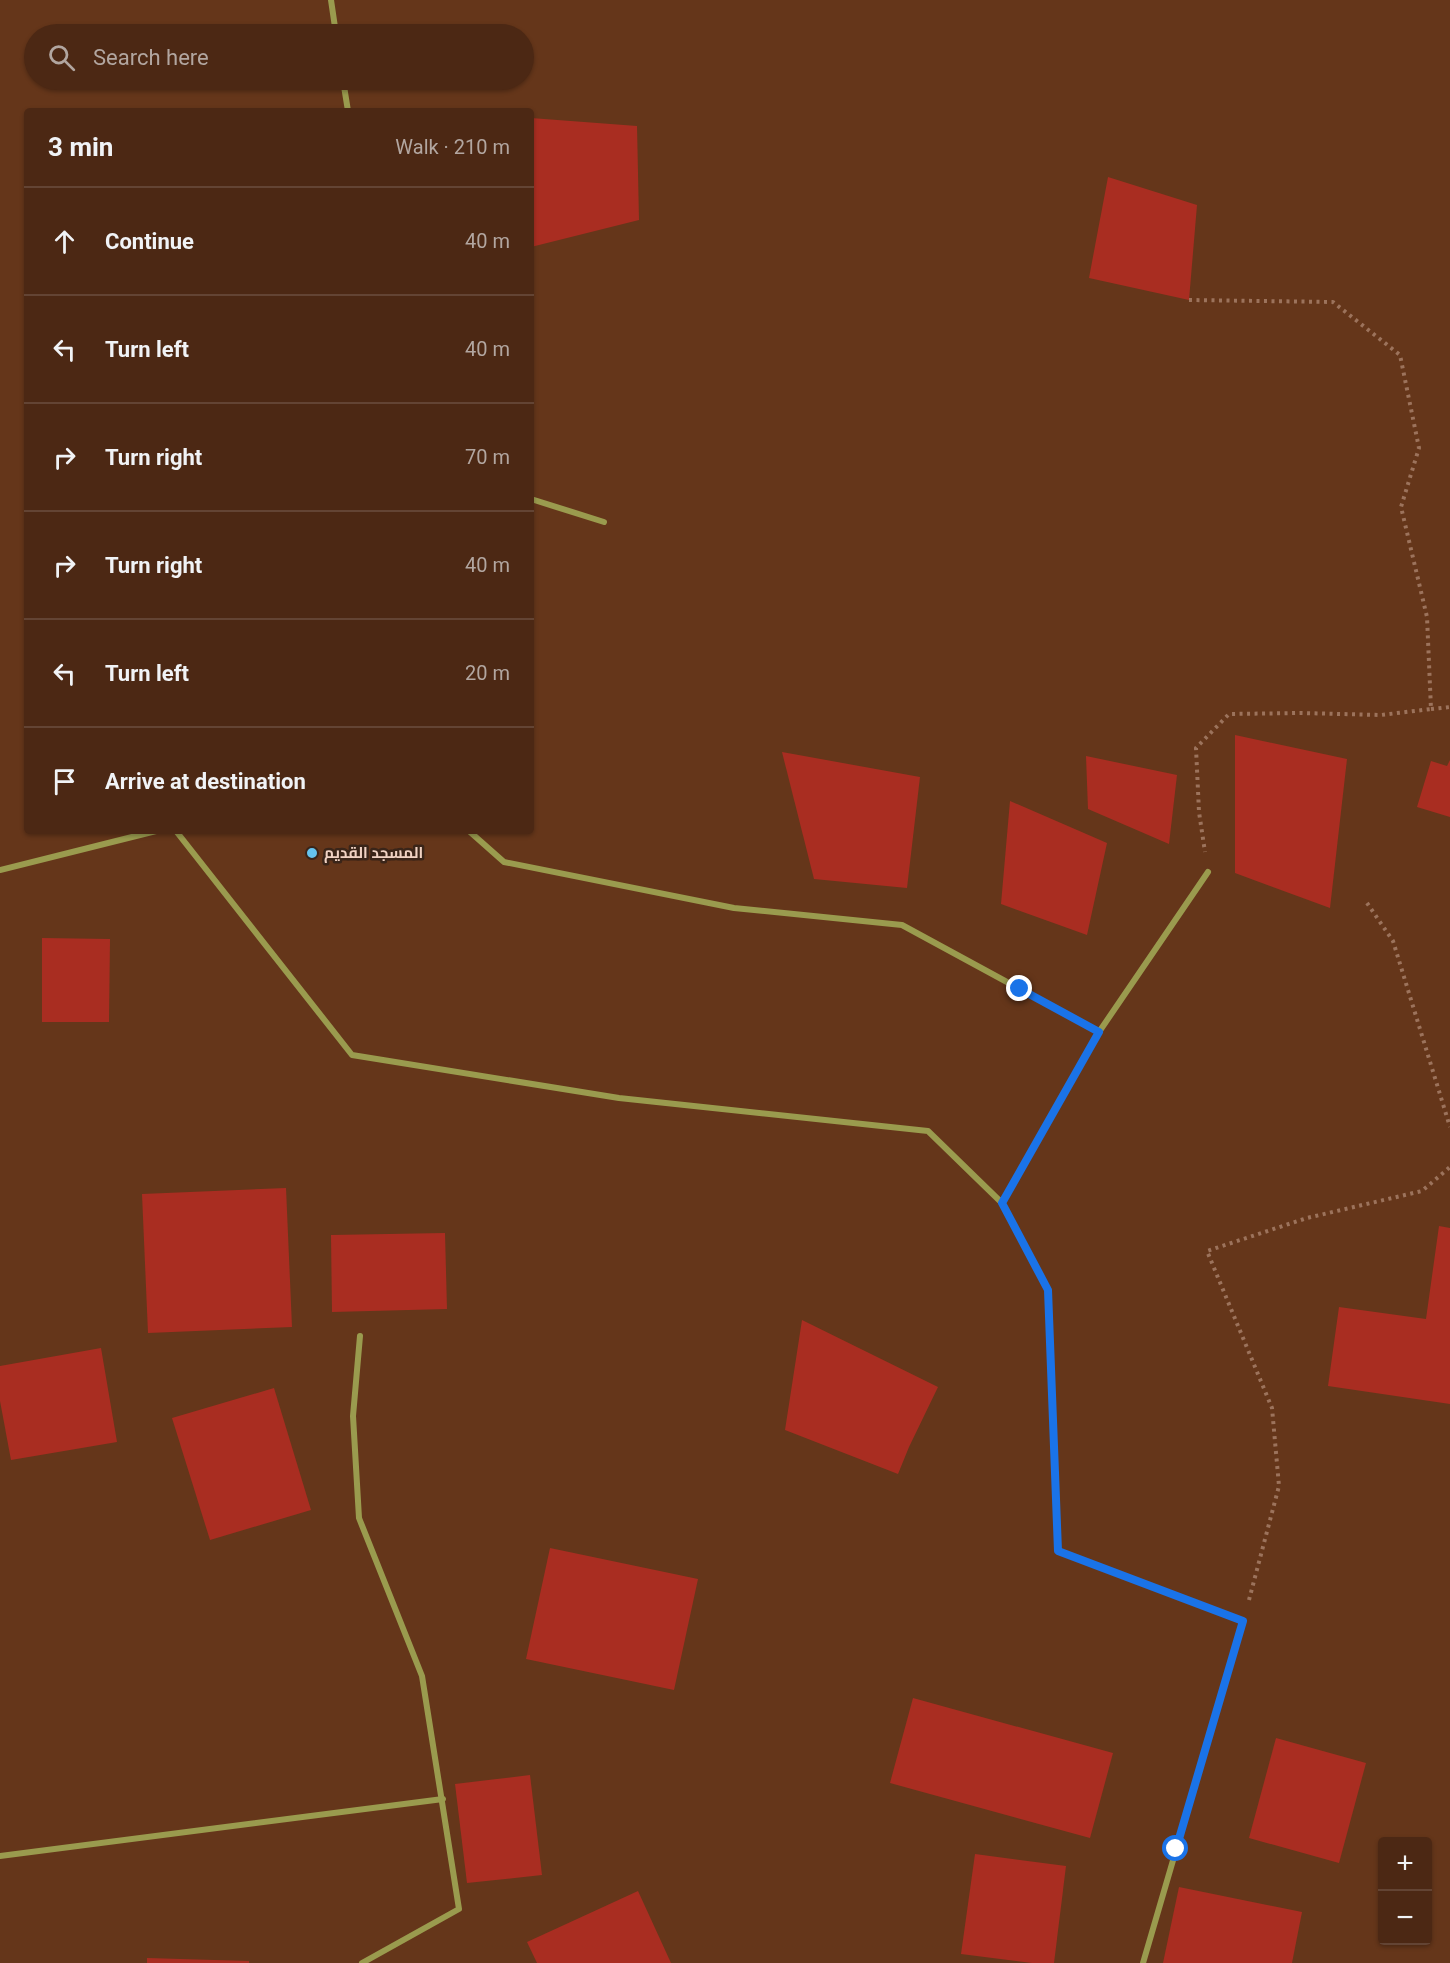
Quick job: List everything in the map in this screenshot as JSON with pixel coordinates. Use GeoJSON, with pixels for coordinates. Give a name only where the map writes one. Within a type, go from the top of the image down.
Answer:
{"type":"FeatureCollection","features":[{"type":"Feature","properties":{"kind":"street"},"geometry":{"type":"LineString","coordinates":[[331,0],[335,24]]}},
{"type":"Feature","properties":{"kind":"street"},"geometry":{"type":"LineString","coordinates":[[345,90],[348,108]]}},
{"type":"Feature","properties":{"kind":"street"},"geometry":{"type":"LineString","coordinates":[[534,500],[604,522]]}},
{"type":"Feature","properties":{"kind":"street"},"geometry":{"type":"LineString","coordinates":[[0,870],[144,834]]}},
{"type":"Feature","properties":{"kind":"street"},"geometry":{"type":"LineString","coordinates":[[178,834],[352,1055],[620,1098],[928,1131],[1002,1203],[1048,1290],[1058,1551],[1243,1621],[1143,1963]]}},
{"type":"Feature","properties":{"kind":"street"},"geometry":{"type":"LineString","coordinates":[[472,834],[504,862],[734,908],[902,925],[1099,1032]]}},
{"type":"Feature","properties":{"kind":"street"},"geometry":{"type":"LineString","coordinates":[[1002,1203],[1099,1032],[1208,872]]}},
{"type":"Feature","properties":{"kind":"street"},"geometry":{"type":"LineString","coordinates":[[360,1336],[353,1416],[359,1518],[422,1676],[459,1909],[362,1963]]}},
{"type":"Feature","properties":{"kind":"street"},"geometry":{"type":"LineString","coordinates":[[0,1856],[443,1799]]}},
{"type":"Feature","properties":{"kind":"path"},"geometry":{"type":"LineString","coordinates":[[1189,300],[1333,302],[1400,355],[1419,448],[1401,507],[1427,617],[1431,709]]}},
{"type":"Feature","properties":{"kind":"path"},"geometry":{"type":"LineString","coordinates":[[1208,872],[1199,812],[1196,747],[1229,714],[1381,715],[1450,707]]}},
{"type":"Feature","properties":{"kind":"path"},"geometry":{"type":"LineString","coordinates":[[1367,903],[1393,941],[1450,1127]]}},
{"type":"Feature","properties":{"kind":"path"},"geometry":{"type":"LineString","coordinates":[[1243,1621],[1279,1486],[1272,1408],[1207,1251],[1307,1218],[1422,1191],[1450,1167]]}},
{"type":"Feature","properties":{"kind":"building"},"geometry":{"type":"Polygon","coordinates":[[[534,118],[637,126],[639,220],[534,246],[534,118]]]}},
{"type":"Feature","properties":{"kind":"building"},"geometry":{"type":"Polygon","coordinates":[[[1108,177],[1197,205],[1189,300],[1089,278],[1108,177]]]}},
{"type":"Feature","properties":{"kind":"building"},"geometry":{"type":"Polygon","coordinates":[[[1235,735],[1347,759],[1330,908],[1235,873],[1235,735]]]}},
{"type":"Feature","properties":{"kind":"building"},"geometry":{"type":"Polygon","coordinates":[[[782,752],[920,777],[907,888],[814,879],[782,752]]]}},
{"type":"Feature","properties":{"kind":"building"},"geometry":{"type":"Polygon","coordinates":[[[1086,756],[1177,775],[1169,844],[1088,809],[1086,756]]]}},
{"type":"Feature","properties":{"kind":"building"},"geometry":{"type":"Polygon","coordinates":[[[1450,760],[1450,817],[1417,807],[1431,761],[1447,766],[1450,760]]]}},
{"type":"Feature","properties":{"kind":"building"},"geometry":{"type":"Polygon","coordinates":[[[1010,801],[1107,843],[1087,935],[1001,904],[1010,801]]]}},
{"type":"Feature","properties":{"kind":"building"},"geometry":{"type":"Polygon","coordinates":[[[42,938],[110,939],[109,1022],[42,1022],[42,938]]]}},
{"type":"Feature","properties":{"kind":"building"},"geometry":{"type":"Polygon","coordinates":[[[286,1188],[292,1327],[148,1333],[142,1194],[286,1188]]]}},
{"type":"Feature","properties":{"kind":"building"},"geometry":{"type":"Polygon","coordinates":[[[1439,1226],[1450,1228],[1450,1404],[1328,1386],[1339,1307],[1426,1319],[1439,1226]]]}},
{"type":"Feature","properties":{"kind":"building"},"geometry":{"type":"Polygon","coordinates":[[[445,1233],[447,1309],[332,1312],[331,1235],[445,1233]]]}},
{"type":"Feature","properties":{"kind":"building"},"geometry":{"type":"Polygon","coordinates":[[[802,1320],[938,1387],[898,1474],[785,1430],[802,1320]]]}},
{"type":"Feature","properties":{"kind":"building"},"geometry":{"type":"Polygon","coordinates":[[[101,1348],[117,1442],[11,1460],[0,1401],[0,1366],[101,1348]]]}},
{"type":"Feature","properties":{"kind":"building"},"geometry":{"type":"Polygon","coordinates":[[[274,1388],[311,1510],[210,1540],[172,1418],[274,1388]]]}},
{"type":"Feature","properties":{"kind":"building"},"geometry":{"type":"Polygon","coordinates":[[[550,1548],[698,1579],[674,1690],[526,1659],[550,1548]]]}},
{"type":"Feature","properties":{"kind":"building"},"geometry":{"type":"Polygon","coordinates":[[[913,1698],[1113,1753],[1090,1838],[890,1783],[913,1698]]]}},
{"type":"Feature","properties":{"kind":"building"},"geometry":{"type":"Polygon","coordinates":[[[1276,1738],[1366,1763],[1339,1863],[1249,1838],[1276,1738]]]}},
{"type":"Feature","properties":{"kind":"building"},"geometry":{"type":"Polygon","coordinates":[[[530,1775],[542,1875],[467,1883],[455,1784],[530,1775]]]}},
{"type":"Feature","properties":{"kind":"building"},"geometry":{"type":"Polygon","coordinates":[[[975,1854],[1066,1866],[1054,1963],[1032,1963],[961,1954],[975,1854]]]}},
{"type":"Feature","properties":{"kind":"building"},"geometry":{"type":"Polygon","coordinates":[[[1179,1887],[1302,1912],[1292,1963],[1163,1963],[1179,1887]]]}},
{"type":"Feature","properties":{"kind":"building"},"geometry":{"type":"Polygon","coordinates":[[[638,1891],[671,1963],[537,1963],[527,1942],[638,1891]]]}},
{"type":"Feature","properties":{"kind":"building"},"geometry":{"type":"Polygon","coordinates":[[[147,1958],[249,1961],[249,1963],[147,1963],[147,1958]]]}},
{"type":"Feature","properties":{"kind":"place","name":"المسجد القديم"},"geometry":{"type":"Point","coordinates":[312,853]}},
{"type":"Feature","properties":{"kind":"route"},"geometry":{"type":"LineString","coordinates":[[1020,989],[1099,1032],[1002,1203],[1048,1290],[1058,1551],[1243,1621],[1176,1849]]}}]}
